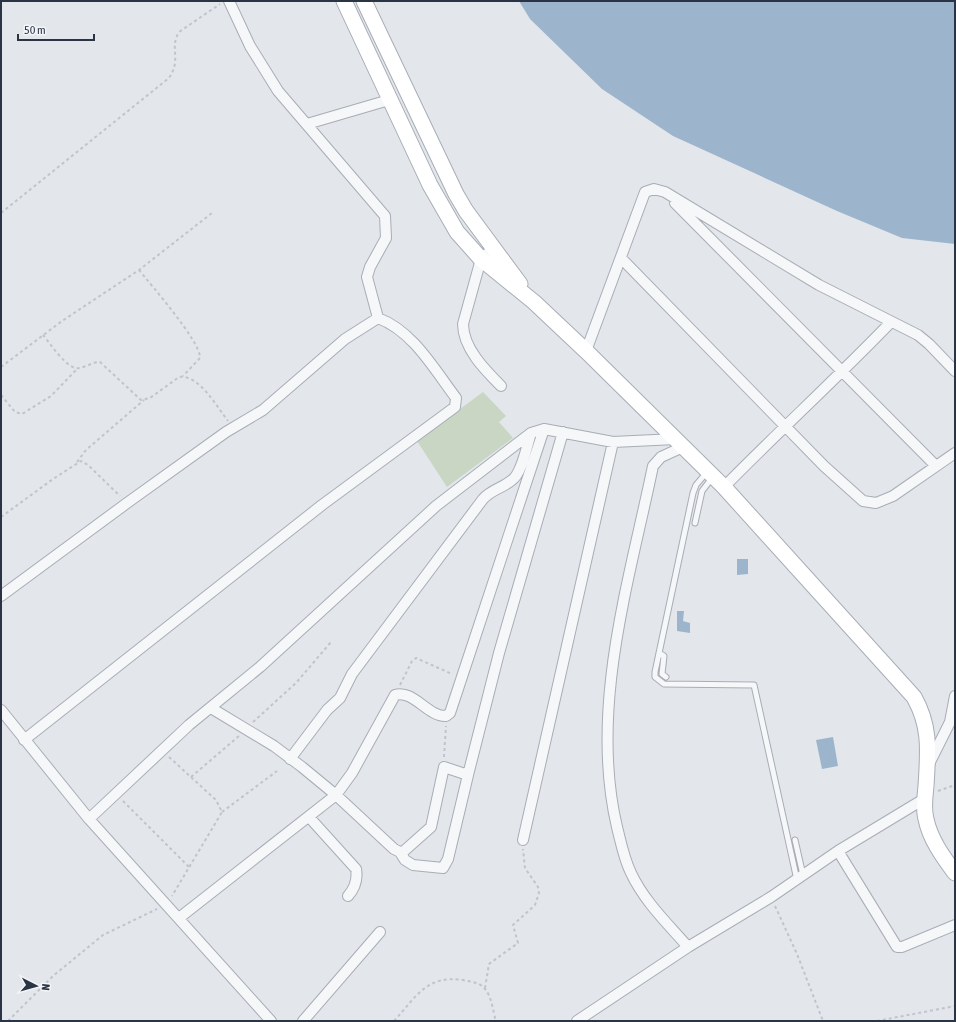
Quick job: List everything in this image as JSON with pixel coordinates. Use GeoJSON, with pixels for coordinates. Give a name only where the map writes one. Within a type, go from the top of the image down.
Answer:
{"type":"FeatureCollection","features":[{"type":"Feature","properties":{"kind":"street"},"geometry":{"type":"LineString","coordinates":[[24,740],[322,505],[455,407],[456,398],[416,346],[395,326],[378,318],[368,286],[367,277],[370,267],[386,238],[385,216],[278,91],[263,69],[229,1]]}},
{"type":"Feature","properties":{"kind":"street"},"geometry":{"type":"LineString","coordinates":[[344,1],[407,137],[446,215],[457,232],[481,259],[534,302],[586,351],[724,487],[914,697],[926,723],[928,737],[925,797],[926,818],[931,837],[955,873]]}},
{"type":"Feature","properties":{"kind":"street"},"geometry":{"type":"LineString","coordinates":[[364,1],[456,194],[466,211],[534,302]]}},
{"type":"Feature","properties":{"kind":"street"},"geometry":{"type":"LineString","coordinates":[[307,124],[389,100]]}},
{"type":"Feature","properties":{"kind":"street"},"geometry":{"type":"LineString","coordinates":[[407,137],[424,127]]}},
{"type":"Feature","properties":{"kind":"street"},"geometry":{"type":"LineString","coordinates":[[586,351],[645,192],[654,189],[664,192],[819,285],[918,335],[955,370]]}},
{"type":"Feature","properties":{"kind":"street"},"geometry":{"type":"LineString","coordinates":[[664,192],[936,466]]}},
{"type":"Feature","properties":{"kind":"street"},"geometry":{"type":"LineString","coordinates":[[494,248],[481,259],[463,324],[463,332],[473,352],[491,376],[501,386]]}},
{"type":"Feature","properties":{"kind":"street"},"geometry":{"type":"LineString","coordinates":[[621,258],[785,426],[857,497],[869,503],[881,502],[893,496],[955,453]]}},
{"type":"Feature","properties":{"kind":"street"},"geometry":{"type":"LineString","coordinates":[[1,596],[127,503],[233,428],[263,410],[345,339],[378,318]]}},
{"type":"Feature","properties":{"kind":"street"},"geometry":{"type":"LineString","coordinates":[[724,487],[785,426],[843,372],[891,322]]}},
{"type":"Feature","properties":{"kind":"street"},"geometry":{"type":"LineString","coordinates":[[89,819],[162,751],[260,667],[436,506],[531,433],[544,429],[613,442],[680,443]]}},
{"type":"Feature","properties":{"kind":"street"},"geometry":{"type":"LineString","coordinates":[[179,918],[336,795],[352,773],[395,695],[402,694],[436,714],[446,716],[450,713],[544,429]]}},
{"type":"Feature","properties":{"kind":"street"},"geometry":{"type":"LineString","coordinates":[[211,708],[274,746],[336,795],[394,849],[400,852],[405,860],[413,865],[443,868],[448,859],[499,653],[563,432]]}},
{"type":"Feature","properties":{"kind":"street"},"geometry":{"type":"LineString","coordinates":[[290,759],[327,710],[340,698],[352,674],[483,499],[495,489],[514,480],[519,470],[531,433]]}},
{"type":"Feature","properties":{"kind":"street"},"geometry":{"type":"LineString","coordinates":[[523,840],[613,442]]}},
{"type":"Feature","properties":{"kind":"street"},"geometry":{"type":"LineString","coordinates":[[680,443],[661,457],[653,466],[614,656],[608,716],[607,749],[612,806],[627,865],[637,885],[688,947]]}},
{"type":"Feature","properties":{"kind":"street"},"geometry":{"type":"LineString","coordinates":[[927,770],[950,722],[955,696]]}},
{"type":"Feature","properties":{"kind":"street"},"geometry":{"type":"LineString","coordinates":[[1,710],[89,819],[271,1021]]}},
{"type":"Feature","properties":{"kind":"street"},"geometry":{"type":"LineString","coordinates":[[400,852],[404,851],[431,827],[444,767],[468,775]]}},
{"type":"Feature","properties":{"kind":"street"},"geometry":{"type":"LineString","coordinates":[[577,1021],[688,947],[771,897],[838,851],[925,797]]}},
{"type":"Feature","properties":{"kind":"street"},"geometry":{"type":"LineString","coordinates":[[309,817],[356,869],[358,877],[354,889],[348,896]]}},
{"type":"Feature","properties":{"kind":"street"},"geometry":{"type":"LineString","coordinates":[[838,851],[897,947],[902,947],[955,925]]}},
{"type":"Feature","properties":{"kind":"street"},"geometry":{"type":"LineString","coordinates":[[303,1021],[380,932]]}},
{"type":"Feature","properties":{"kind":"lane"},"geometry":{"type":"LineString","coordinates":[[695,523],[702,491],[711,474]]}},
{"type":"Feature","properties":{"kind":"lane"},"geometry":{"type":"LineString","coordinates":[[711,474],[696,486],[693,493],[655,677],[664,684],[752,684],[756,687],[800,878]]}},
{"type":"Feature","properties":{"kind":"lane"},"geometry":{"type":"LineString","coordinates":[[659,653],[664,656],[662,674],[666,677]]}},
{"type":"Feature","properties":{"kind":"lane"},"geometry":{"type":"LineString","coordinates":[[795,840],[800,878]]}},
{"type":"Feature","properties":{"kind":"path"},"geometry":{"type":"LineString","coordinates":[[1,213],[169,78],[175,68],[175,44],[179,32],[225,1]]}},
{"type":"Feature","properties":{"kind":"path"},"geometry":{"type":"LineString","coordinates":[[1,367],[43,335],[139,270],[212,213]]}},
{"type":"Feature","properties":{"kind":"path"},"geometry":{"type":"LineString","coordinates":[[1,517],[77,462],[86,450],[144,400],[150,398],[173,380],[183,376],[200,358],[199,350],[190,336],[139,270]]}},
{"type":"Feature","properties":{"kind":"path"},"geometry":{"type":"LineString","coordinates":[[43,335],[70,366],[78,369]]}},
{"type":"Feature","properties":{"kind":"path"},"geometry":{"type":"LineString","coordinates":[[1,395],[15,412],[22,414],[51,396],[78,369],[95,362],[100,362],[135,396],[144,400]]}},
{"type":"Feature","properties":{"kind":"path"},"geometry":{"type":"LineString","coordinates":[[183,376],[189,377],[200,385],[233,428]]}},
{"type":"Feature","properties":{"kind":"path"},"geometry":{"type":"LineString","coordinates":[[77,462],[84,462],[88,465],[127,503]]}},
{"type":"Feature","properties":{"kind":"path"},"geometry":{"type":"LineString","coordinates":[[191,777],[296,683],[331,642]]}},
{"type":"Feature","properties":{"kind":"path"},"geometry":{"type":"LineString","coordinates":[[395,695],[412,661],[416,658],[462,679]]}},
{"type":"Feature","properties":{"kind":"path"},"geometry":{"type":"LineString","coordinates":[[444,767],[446,716]]}},
{"type":"Feature","properties":{"kind":"path"},"geometry":{"type":"LineString","coordinates":[[162,751],[216,800],[222,812]]}},
{"type":"Feature","properties":{"kind":"path"},"geometry":{"type":"LineString","coordinates":[[8,1021],[54,976],[103,935],[167,904],[222,812],[277,771]]}},
{"type":"Feature","properties":{"kind":"path"},"geometry":{"type":"LineString","coordinates":[[925,797],[955,785]]}},
{"type":"Feature","properties":{"kind":"path"},"geometry":{"type":"LineString","coordinates":[[116,794],[189,867]]}},
{"type":"Feature","properties":{"kind":"path"},"geometry":{"type":"LineString","coordinates":[[496,1021],[485,988],[489,964],[518,943],[513,926],[535,905],[538,899],[538,887],[525,868],[523,840]]}},
{"type":"Feature","properties":{"kind":"path"},"geometry":{"type":"LineString","coordinates":[[771,897],[797,954],[823,1021]]}},
{"type":"Feature","properties":{"kind":"path"},"geometry":{"type":"LineString","coordinates":[[394,1021],[426,987],[433,982],[449,978],[476,982],[485,988]]}},
{"type":"Feature","properties":{"kind":"path"},"geometry":{"type":"LineString","coordinates":[[877,1021],[955,1006]]}},
{"type":"Feature","properties":{"kind":"green space"},"geometry":{"type":"Polygon","coordinates":[[[483,392],[506,416],[499,422],[513,438],[447,487],[417,441],[483,392]]]}},
{"type":"Feature","properties":{"kind":"water"},"geometry":{"type":"Polygon","coordinates":[[[519,1],[955,1],[955,244],[902,238],[837,211],[673,136],[602,89],[530,19],[519,1]]]}},
{"type":"Feature","properties":{"kind":"water"},"geometry":{"type":"Polygon","coordinates":[[[737,559],[748,559],[748,574],[737,575],[737,559]]]}},
{"type":"Feature","properties":{"kind":"water"},"geometry":{"type":"Polygon","coordinates":[[[677,611],[684,611],[683,621],[690,623],[690,633],[677,631],[677,611]]]}},
{"type":"Feature","properties":{"kind":"water"},"geometry":{"type":"Polygon","coordinates":[[[833,737],[838,766],[822,769],[816,740],[833,737]]]}}]}
